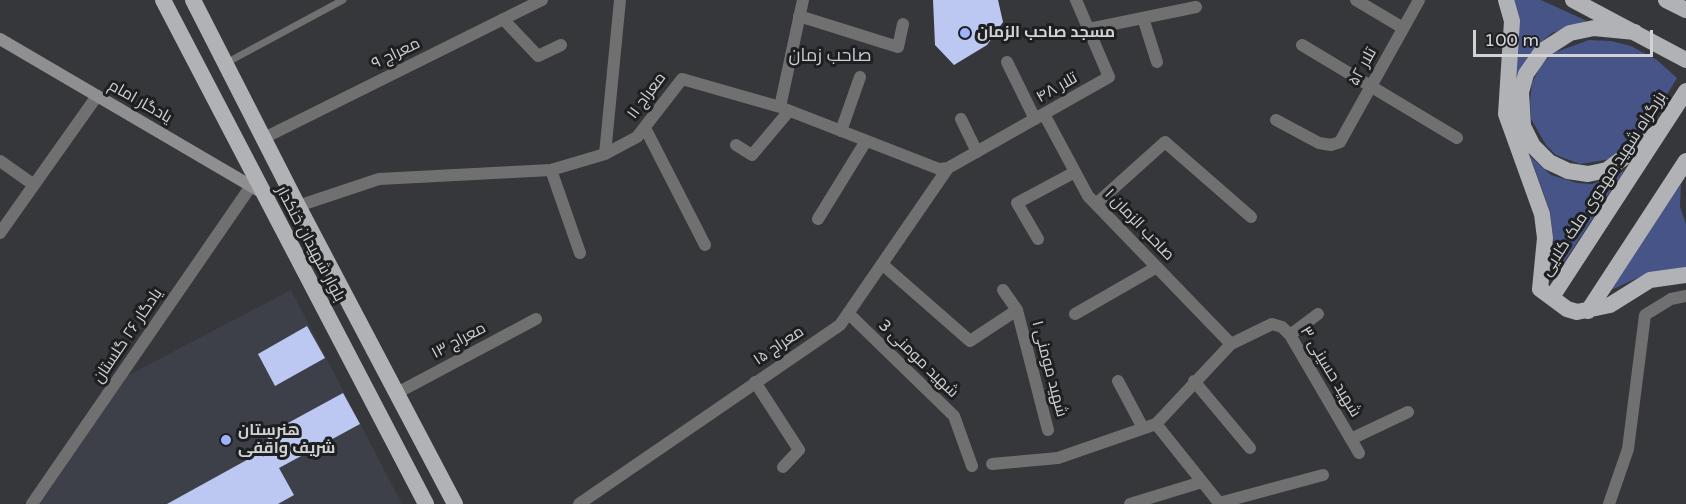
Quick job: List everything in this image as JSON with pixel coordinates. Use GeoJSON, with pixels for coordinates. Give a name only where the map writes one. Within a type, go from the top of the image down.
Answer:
{"type":"FeatureCollection","features":[{"type":"Feature","properties":{"kind":"highway","name":"بلوار شهیدان خنکدار"},"geometry":{"type":"LineString","coordinates":[[163,0],[257,189],[426,504]]}},
{"type":"Feature","properties":{"kind":"highway","name":"بلوار شهیدان خنکدار"},"geometry":{"type":"LineString","coordinates":[[193,0],[298,206],[455,504]]}},
{"type":"Feature","properties":{"kind":"highway"},"geometry":{"type":"LineString","coordinates":[[1506,0],[1512,21],[1506,114],[1542,214],[1545,238],[1540,289],[1567,309],[1588,311],[1610,305],[1650,280],[1686,275]]}},
{"type":"Feature","properties":{"kind":"highway"},"geometry":{"type":"LineString","coordinates":[[1573,0],[1684,58]]}},
{"type":"Feature","properties":{"kind":"highway"},"geometry":{"type":"LineString","coordinates":[[1635,32],[1594,28],[1570,33],[1542,51],[1526,74],[1521,92],[1522,126],[1533,146],[1549,162],[1568,171],[1588,174],[1607,170],[1658,132]]}},
{"type":"Feature","properties":{"kind":"highway","name":"بزرگراه شهید مهدوی ملک کلایی"},"geometry":{"type":"LineString","coordinates":[[1552,297],[1686,91]]}},
{"type":"Feature","properties":{"kind":"highway"},"geometry":{"type":"LineString","coordinates":[[1588,311],[1686,162]]}},
{"type":"Feature","properties":{"kind":"main road","name":"یادگار امام"},"geometry":{"type":"LineString","coordinates":[[0,39],[257,189]]}},
{"type":"Feature","properties":{"kind":"street","name":"معراج ۹"},"geometry":{"type":"LineString","coordinates":[[264,138],[542,0]]}},
{"type":"Feature","properties":{"kind":"street"},"geometry":{"type":"LineString","coordinates":[[605,154],[620,0]]}},
{"type":"Feature","properties":{"kind":"street"},"geometry":{"type":"LineString","coordinates":[[736,145],[752,156],[784,109],[803,0]]}},
{"type":"Feature","properties":{"kind":"street","name":"تلار ۴۸"},"geometry":{"type":"LineString","coordinates":[[948,168],[1109,77],[1076,0]]}},
{"type":"Feature","properties":{"kind":"street"},"geometry":{"type":"LineString","coordinates":[[1356,0],[1403,28]]}},
{"type":"Feature","properties":{"kind":"street","name":"تلار ۵۲"},"geometry":{"type":"LineString","coordinates":[[1276,120],[1319,144],[1331,146],[1340,142],[1419,0]]}},
{"type":"Feature","properties":{"kind":"street"},"geometry":{"type":"LineString","coordinates":[[1089,29],[1196,7]]}},
{"type":"Feature","properties":{"kind":"street"},"geometry":{"type":"LineString","coordinates":[[799,16],[898,47],[903,24]]}},
{"type":"Feature","properties":{"kind":"street"},"geometry":{"type":"LineString","coordinates":[[1143,18],[1158,62]]}},
{"type":"Feature","properties":{"kind":"street"},"geometry":{"type":"LineString","coordinates":[[504,19],[538,56],[561,45]]}},
{"type":"Feature","properties":{"kind":"street"},"geometry":{"type":"LineString","coordinates":[[1302,45],[1457,138]]}},
{"type":"Feature","properties":{"kind":"street","name":"صاحب الزمان ۱"},"geometry":{"type":"LineString","coordinates":[[1007,62],[1088,196],[1231,344]]}},
{"type":"Feature","properties":{"kind":"street"},"geometry":{"type":"LineString","coordinates":[[841,131],[860,77]]}},
{"type":"Feature","properties":{"kind":"street","name":"معراج ۱۱"},"geometry":{"type":"LineString","coordinates":[[298,206],[379,179],[551,170],[605,154],[623,147],[645,128],[682,79],[784,109],[939,169],[948,168]]}},
{"type":"Feature","properties":{"kind":"street"},"geometry":{"type":"LineString","coordinates":[[0,233],[97,96]]}},
{"type":"Feature","properties":{"kind":"street"},"geometry":{"type":"LineString","coordinates":[[961,119],[977,152]]}},
{"type":"Feature","properties":{"kind":"street"},"geometry":{"type":"LineString","coordinates":[[645,128],[705,245]]}},
{"type":"Feature","properties":{"kind":"street"},"geometry":{"type":"LineString","coordinates":[[818,219],[866,141]]}},
{"type":"Feature","properties":{"kind":"street"},"geometry":{"type":"LineString","coordinates":[[1096,204],[1165,142],[1251,217]]}},
{"type":"Feature","properties":{"kind":"street"},"geometry":{"type":"LineString","coordinates":[[0,161],[34,185]]}},
{"type":"Feature","properties":{"kind":"street","name":"معراج ۱۵"},"geometry":{"type":"LineString","coordinates":[[579,504],[840,325],[948,168]]}},
{"type":"Feature","properties":{"kind":"street"},"geometry":{"type":"LineString","coordinates":[[551,170],[580,253]]}},
{"type":"Feature","properties":{"kind":"street"},"geometry":{"type":"LineString","coordinates":[[1038,239],[1017,202],[1075,172]]}},
{"type":"Feature","properties":{"kind":"street","name":"یادگار ۲۶ گلستان"},"geometry":{"type":"LineString","coordinates":[[32,504],[257,189]]}},
{"type":"Feature","properties":{"kind":"street","name":"شهید مومنی ۱"},"geometry":{"type":"LineString","coordinates":[[882,264],[970,341],[1017,310],[1048,430]]}},
{"type":"Feature","properties":{"kind":"street"},"geometry":{"type":"LineString","coordinates":[[1075,314],[1157,267]]}},
{"type":"Feature","properties":{"kind":"street"},"geometry":{"type":"LineString","coordinates":[[1003,290],[1017,310]]}},
{"type":"Feature","properties":{"kind":"street"},"geometry":{"type":"LineString","coordinates":[[1609,504],[1628,449],[1645,315],[1671,299],[1686,296]]}},
{"type":"Feature","properties":{"kind":"street","name":"شهید مومنی 3"},"geometry":{"type":"LineString","coordinates":[[848,313],[954,416],[972,466]]}},
{"type":"Feature","properties":{"kind":"street"},"geometry":{"type":"LineString","coordinates":[[1290,335],[1318,314]]}},
{"type":"Feature","properties":{"kind":"street","name":"معراج ۱۳"},"geometry":{"type":"LineString","coordinates":[[397,393],[536,319]]}},
{"type":"Feature","properties":{"kind":"street","name":"شهید حسینی ۳"},"geometry":{"type":"LineString","coordinates":[[1231,344],[1272,324],[1282,327],[1290,335],[1359,453]]}},
{"type":"Feature","properties":{"kind":"street"},"geometry":{"type":"LineString","coordinates":[[992,464],[1058,458],[1156,424],[1231,344]]}},
{"type":"Feature","properties":{"kind":"street"},"geometry":{"type":"LineString","coordinates":[[1118,381],[1143,428]]}},
{"type":"Feature","properties":{"kind":"street"},"geometry":{"type":"LineString","coordinates":[[1194,381],[1250,448]]}},
{"type":"Feature","properties":{"kind":"street"},"geometry":{"type":"LineString","coordinates":[[756,382],[799,450],[783,467]]}},
{"type":"Feature","properties":{"kind":"street"},"geometry":{"type":"LineString","coordinates":[[1351,439],[1408,412]]}},
{"type":"Feature","properties":{"kind":"street"},"geometry":{"type":"LineString","coordinates":[[1156,424],[1219,503],[1323,475]]}},
{"type":"Feature","properties":{"kind":"street"},"geometry":{"type":"LineString","coordinates":[[1130,504],[1152,501],[1202,482]]}},
{"type":"Feature","properties":{"kind":"lane"},"geometry":{"type":"LineString","coordinates":[[225,63],[343,0]]}},
{"type":"Feature","properties":{"kind":"shaded area"},"geometry":{"type":"Polygon","coordinates":[[[1514,0],[1541,0],[1587,21],[1552,33],[1541,42],[1530,55],[1514,86],[1514,0]]]}},
{"type":"Feature","properties":{"kind":"shaded area"},"geometry":{"type":"Polygon","coordinates":[[[1589,40],[1611,41],[1631,46],[1657,60],[1677,78],[1648,125],[1626,149],[1611,159],[1580,164],[1556,155],[1546,145],[1531,119],[1530,101],[1532,83],[1541,65],[1553,53],[1589,40]]]}},
{"type":"Feature","properties":{"kind":"shaded area"},"geometry":{"type":"Polygon","coordinates":[[[1530,156],[1551,175],[1577,183],[1592,184],[1624,171],[1553,279],[1555,254],[1550,211],[1530,156]]]}},
{"type":"Feature","properties":{"kind":"shaded area"},"geometry":{"type":"Polygon","coordinates":[[[1681,184],[1680,207],[1686,224],[1686,267],[1648,273],[1609,291],[1681,184]]]}},
{"type":"Feature","properties":{"kind":"shaded area","name":"هنرستان شریف واقفی"},"geometry":{"type":"Polygon","coordinates":[[[291,290],[402,504],[40,504],[125,377],[291,290]]]}},
{"type":"Feature","properties":{"kind":"building","name":"مسجد صاحب الزمان"},"geometry":{"type":"Polygon","coordinates":[[[933,0],[998,0],[1003,22],[987,45],[954,65],[935,45],[933,0]]]}},
{"type":"Feature","properties":{"kind":"building"},"geometry":{"type":"Polygon","coordinates":[[[307,326],[325,358],[275,386],[258,354],[307,326]]]}},
{"type":"Feature","properties":{"kind":"building"},"geometry":{"type":"Polygon","coordinates":[[[343,393],[360,424],[279,468],[294,495],[278,504],[167,504],[272,446],[266,435],[343,393]]]}},
{"type":"Feature","properties":{"kind":"place","name":"مسجد صاحب الزمان"},"geometry":{"type":"Point","coordinates":[965,33]}},
{"type":"Feature","properties":{"kind":"place","name":"هنرستان شریف واقفی"},"geometry":{"type":"Point","coordinates":[226,440]}},
{"type":"Feature","properties":{"kind":"district","name":"صاحب زمان"},"geometry":{"type":"Point","coordinates":[830,56]}}]}
